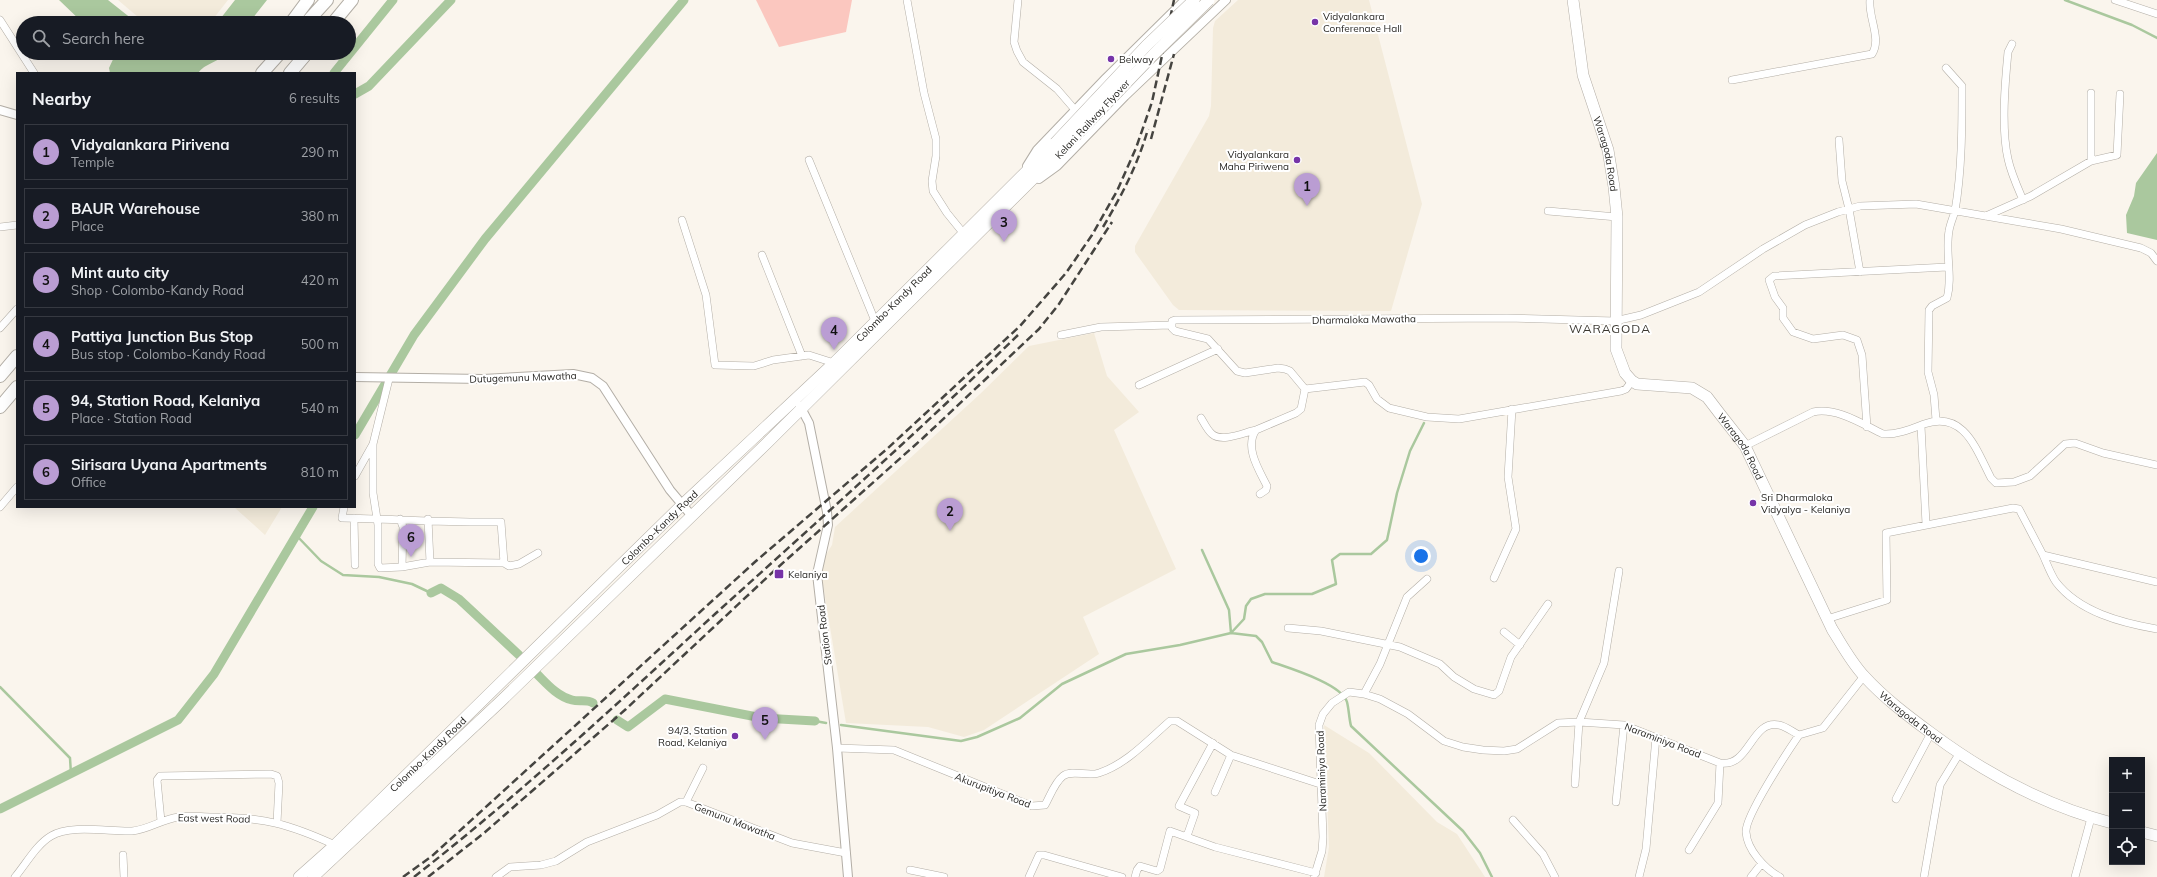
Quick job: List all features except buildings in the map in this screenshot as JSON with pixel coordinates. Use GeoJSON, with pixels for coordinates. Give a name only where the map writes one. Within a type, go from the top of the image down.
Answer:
{"type":"FeatureCollection","features":[{"type":"Feature","properties":{"kind":"highway"},"geometry":{"type":"LineString","coordinates":[[296,16],[308,0]]}},
{"type":"Feature","properties":{"kind":"highway"},"geometry":{"type":"LineString","coordinates":[[312,16],[327,0]]}},
{"type":"Feature","properties":{"kind":"highway"},"geometry":{"type":"LineString","coordinates":[[339,16],[352,0]]}},
{"type":"Feature","properties":{"kind":"highway"},"geometry":{"type":"LineString","coordinates":[[256,72],[264,60]]}},
{"type":"Feature","properties":{"kind":"highway"},"geometry":{"type":"LineString","coordinates":[[263,72],[274,60]]}},
{"type":"Feature","properties":{"kind":"highway"},"geometry":{"type":"LineString","coordinates":[[291,72],[301,60]]}},
{"type":"Feature","properties":{"kind":"highway"},"geometry":{"type":"LineString","coordinates":[[0,376],[16,357]]}},
{"type":"Feature","properties":{"kind":"highway"},"geometry":{"type":"LineString","coordinates":[[0,407],[16,388]]}},
{"type":"Feature","properties":{"kind":"main road","name":"Kelani Railway Flyover"},"geometry":{"type":"LineString","coordinates":[[1060,146],[1146,46],[1194,0]]}},
{"type":"Feature","properties":{"kind":"main road","name":"Kelani Railway Flyover"},"geometry":{"type":"LineString","coordinates":[[1023,183],[1210,0]]}},
{"type":"Feature","properties":{"kind":"main road","name":"Waragoda Road"},"geometry":{"type":"LineString","coordinates":[[1573,0],[1583,75],[1608,150],[1617,217],[1615,320],[1616,349],[1623,369],[1632,381],[1637,384],[1682,386],[1699,391],[1707,397],[1745,446],[1827,619],[1847,654],[1864,676],[1909,717],[1960,754],[2006,783],[2058,806],[2109,823]]}},
{"type":"Feature","properties":{"kind":"main road","name":"Colombo-Kandy Road"},"geometry":{"type":"LineString","coordinates":[[299,877],[335,845],[682,505],[834,363],[964,234],[1023,183]]}},
{"type":"Feature","properties":{"kind":"main road","name":"Colombo-Kandy Road"},"geometry":{"type":"LineString","coordinates":[[313,877],[500,702],[801,408],[1023,183]]}},
{"type":"Feature","properties":{"kind":"main road"},"geometry":{"type":"LineString","coordinates":[[2145,833],[2157,836]]}},
{"type":"Feature","properties":{"kind":"street"},"geometry":{"type":"LineString","coordinates":[[907,0],[924,93],[936,139],[936,156],[932,181],[933,191],[947,213],[964,234]]}},
{"type":"Feature","properties":{"kind":"street"},"geometry":{"type":"LineString","coordinates":[[1018,0],[1014,42],[1017,52],[1023,62],[1057,89],[1076,111]]}},
{"type":"Feature","properties":{"kind":"street"},"geometry":{"type":"LineString","coordinates":[[1023,183],[1037,150],[1106,78],[1185,0]]}},
{"type":"Feature","properties":{"kind":"street"},"geometry":{"type":"LineString","coordinates":[[1210,0],[1218,7]]}},
{"type":"Feature","properties":{"kind":"street"},"geometry":{"type":"LineString","coordinates":[[1023,183],[1057,166],[1125,96],[1226,0]]}},
{"type":"Feature","properties":{"kind":"street"},"geometry":{"type":"LineString","coordinates":[[1732,80],[1872,54],[1875,49],[1876,40],[1869,7],[1870,0]]}},
{"type":"Feature","properties":{"kind":"street"},"geometry":{"type":"LineString","coordinates":[[2115,0],[2157,14]]}},
{"type":"Feature","properties":{"kind":"street"},"geometry":{"type":"LineString","coordinates":[[0,20],[16,45]]}},
{"type":"Feature","properties":{"kind":"street"},"geometry":{"type":"LineString","coordinates":[[2012,44],[2008,52],[2005,99],[2008,157],[2012,174],[2023,200]]}},
{"type":"Feature","properties":{"kind":"street"},"geometry":{"type":"LineString","coordinates":[[26,60],[33,72]]}},
{"type":"Feature","properties":{"kind":"street"},"geometry":{"type":"LineString","coordinates":[[1936,420],[1934,395],[1928,366],[1929,310],[1932,306],[1947,298],[1950,286],[1947,267],[1949,231],[1955,211],[1962,118],[1962,86],[1946,68]]}},
{"type":"Feature","properties":{"kind":"street"},"geometry":{"type":"LineString","coordinates":[[1106,78],[1125,96]]}},
{"type":"Feature","properties":{"kind":"street"},"geometry":{"type":"LineString","coordinates":[[2091,93],[2091,161]]}},
{"type":"Feature","properties":{"kind":"street"},"geometry":{"type":"LineString","coordinates":[[1986,216],[2023,200],[2091,161],[2117,155],[2120,94]]}},
{"type":"Feature","properties":{"kind":"street"},"geometry":{"type":"LineString","coordinates":[[0,110],[16,115]]}},
{"type":"Feature","properties":{"kind":"street"},"geometry":{"type":"LineString","coordinates":[[1839,140],[1842,181],[1849,209],[1860,272]]}},
{"type":"Feature","properties":{"kind":"street"},"geometry":{"type":"LineString","coordinates":[[809,160],[875,321]]}},
{"type":"Feature","properties":{"kind":"street","name":"Dharmaloka Mawatha"},"geometry":{"type":"LineString","coordinates":[[1061,335],[1101,327],[1171,324],[1176,320],[1507,318],[1615,320],[1641,315],[1699,292],[1763,249],[1805,225],[1849,209],[1884,204],[1916,204],[2088,235],[2141,248],[2151,253],[2157,262]]}},
{"type":"Feature","properties":{"kind":"street"},"geometry":{"type":"LineString","coordinates":[[1548,212],[1617,217]]}},
{"type":"Feature","properties":{"kind":"street"},"geometry":{"type":"LineString","coordinates":[[682,220],[706,295],[715,365],[754,366],[773,360],[809,355],[834,363]]}},
{"type":"Feature","properties":{"kind":"street"},"geometry":{"type":"LineString","coordinates":[[0,227],[16,225]]}},
{"type":"Feature","properties":{"kind":"street"},"geometry":{"type":"LineString","coordinates":[[762,256],[802,356]]}},
{"type":"Feature","properties":{"kind":"street"},"geometry":{"type":"LineString","coordinates":[[1867,427],[1862,355],[1857,340],[1843,335],[1813,339],[1793,332],[1783,318],[1783,308],[1772,292],[1769,280],[1774,276],[1947,267]]}},
{"type":"Feature","properties":{"kind":"street"},"geometry":{"type":"LineString","coordinates":[[0,328],[16,310]]}},
{"type":"Feature","properties":{"kind":"street"},"geometry":{"type":"LineString","coordinates":[[1171,324],[1175,331],[1208,338],[1237,371],[1245,373],[1278,368],[1285,369],[1290,371],[1305,389]]}},
{"type":"Feature","properties":{"kind":"street"},"geometry":{"type":"LineString","coordinates":[[1139,385],[1218,349]]}},
{"type":"Feature","properties":{"kind":"street","name":"Dutugemunu Mawatha"},"geometry":{"type":"LineString","coordinates":[[356,377],[389,379],[483,378],[573,374],[592,378],[602,386],[682,505],[691,515]]}},
{"type":"Feature","properties":{"kind":"street"},"geometry":{"type":"LineString","coordinates":[[389,379],[374,444],[373,493],[378,564],[380,568],[402,567],[430,562],[504,563],[509,566],[519,564],[538,553]]}},
{"type":"Feature","properties":{"kind":"street"},"geometry":{"type":"LineString","coordinates":[[1305,389],[1365,382],[1369,385],[1377,399],[1389,408],[1427,417],[1459,418],[1621,391],[1632,381]]}},
{"type":"Feature","properties":{"kind":"street"},"geometry":{"type":"LineString","coordinates":[[1201,418],[1212,434],[1216,436],[1229,436],[1256,430],[1296,413],[1301,409],[1305,389]]}},
{"type":"Feature","properties":{"kind":"street","name":"Station Road"},"geometry":{"type":"LineString","coordinates":[[796,398],[809,423],[827,512],[828,525],[817,574],[848,877]]}},
{"type":"Feature","properties":{"kind":"street"},"geometry":{"type":"LineString","coordinates":[[1494,578],[1516,528],[1508,476],[1512,409]]}},
{"type":"Feature","properties":{"kind":"street"},"geometry":{"type":"LineString","coordinates":[[1745,446],[1813,412],[1824,410],[1834,412],[1883,434],[1892,435],[1936,420],[1953,422],[1963,431],[1977,451],[1991,478],[1996,483],[2014,482],[2030,476],[2065,444],[2075,443],[2103,453],[2157,465]]}},
{"type":"Feature","properties":{"kind":"street"},"geometry":{"type":"LineString","coordinates":[[1921,426],[1926,524]]}},
{"type":"Feature","properties":{"kind":"street"},"geometry":{"type":"LineString","coordinates":[[1256,430],[1252,438],[1253,456],[1267,486],[1266,490],[1260,494]]}},
{"type":"Feature","properties":{"kind":"street"},"geometry":{"type":"LineString","coordinates":[[356,474],[374,444]]}},
{"type":"Feature","properties":{"kind":"street"},"geometry":{"type":"LineString","coordinates":[[0,507],[16,489]]}},
{"type":"Feature","properties":{"kind":"street"},"geometry":{"type":"LineString","coordinates":[[344,508],[342,518],[428,519],[448,523],[501,522],[504,563]]}},
{"type":"Feature","properties":{"kind":"street"},"geometry":{"type":"LineString","coordinates":[[1827,619],[1887,600],[1886,533],[2013,508],[2019,509],[2056,581],[2066,592],[2096,612],[2157,629]]}},
{"type":"Feature","properties":{"kind":"street"},"geometry":{"type":"LineString","coordinates":[[354,518],[355,565]]}},
{"type":"Feature","properties":{"kind":"street"},"geometry":{"type":"LineString","coordinates":[[400,519],[402,527],[402,567]]}},
{"type":"Feature","properties":{"kind":"street"},"geometry":{"type":"LineString","coordinates":[[428,519],[430,562]]}},
{"type":"Feature","properties":{"kind":"street"},"geometry":{"type":"LineString","coordinates":[[2043,555],[2157,582]]}},
{"type":"Feature","properties":{"kind":"street"},"geometry":{"type":"LineString","coordinates":[[1575,784],[1579,722],[1604,663],[1619,571]]}},
{"type":"Feature","properties":{"kind":"street"},"geometry":{"type":"LineString","coordinates":[[1364,694],[1380,664],[1407,597],[1427,579]]}},
{"type":"Feature","properties":{"kind":"street"},"geometry":{"type":"LineString","coordinates":[[1288,628],[1321,631],[1388,644],[1440,664],[1460,681],[1494,695],[1499,691],[1511,657],[1548,604]]}},
{"type":"Feature","properties":{"kind":"street"},"geometry":{"type":"LineString","coordinates":[[1504,632],[1520,645]]}},
{"type":"Feature","properties":{"kind":"street"},"geometry":{"type":"LineString","coordinates":[[1780,877],[1762,863],[1749,845],[1746,830],[1760,798],[1799,735],[1823,728],[1864,676]]}},
{"type":"Feature","properties":{"kind":"street","name":"Naraminiya Road"},"geometry":{"type":"LineString","coordinates":[[1315,875],[1322,851],[1323,837],[1319,725],[1323,714],[1332,703],[1349,692],[1364,694],[1380,700],[1408,714],[1444,741],[1467,748],[1504,751],[1517,749],[1558,723],[1579,722],[1624,725],[1720,763]]}},
{"type":"Feature","properties":{"kind":"street","name":"Akurupitiya Road"},"geometry":{"type":"LineString","coordinates":[[836,748],[894,750],[1032,806],[1040,806],[1045,805],[1062,777],[1069,773],[1085,775],[1097,774],[1108,770],[1126,759],[1170,721],[1177,721],[1232,755],[1320,784]]}},
{"type":"Feature","properties":{"kind":"street"},"geometry":{"type":"LineString","coordinates":[[1616,802],[1624,725]]}},
{"type":"Feature","properties":{"kind":"street"},"geometry":{"type":"LineString","coordinates":[[1688,850],[1718,803],[1720,763],[1728,764],[1735,762],[1760,730],[1769,725],[1779,725],[1799,735]]}},
{"type":"Feature","properties":{"kind":"street"},"geometry":{"type":"LineString","coordinates":[[1896,799],[1931,733]]}},
{"type":"Feature","properties":{"kind":"street"},"geometry":{"type":"LineString","coordinates":[[1639,877],[1646,849],[1656,737]]}},
{"type":"Feature","properties":{"kind":"street"},"geometry":{"type":"LineString","coordinates":[[1187,836],[1195,813],[1179,806],[1213,744]]}},
{"type":"Feature","properties":{"kind":"street"},"geometry":{"type":"LineString","coordinates":[[1924,877],[1940,785],[1960,754]]}},
{"type":"Feature","properties":{"kind":"street"},"geometry":{"type":"LineString","coordinates":[[1215,792],[1232,755]]}},
{"type":"Feature","properties":{"kind":"street"},"geometry":{"type":"LineString","coordinates":[[686,802],[703,768]]}},
{"type":"Feature","properties":{"kind":"street"},"geometry":{"type":"LineString","coordinates":[[161,821],[157,780],[160,776],[271,774],[277,776],[279,783],[277,823]]}},
{"type":"Feature","properties":{"kind":"street","name":"Gemunu Mawatha"},"geometry":{"type":"LineString","coordinates":[[496,877],[510,868],[541,865],[556,861],[587,842],[657,816],[680,802],[686,802],[792,843],[846,853]]}},
{"type":"Feature","properties":{"kind":"street","name":"East west Road"},"geometry":{"type":"LineString","coordinates":[[15,877],[45,840],[52,835],[73,830],[135,831],[161,821],[181,816],[244,817],[277,823],[311,834],[335,845]]}},
{"type":"Feature","properties":{"kind":"street"},"geometry":{"type":"LineString","coordinates":[[2075,877],[2091,818]]}},
{"type":"Feature","properties":{"kind":"street"},"geometry":{"type":"LineString","coordinates":[[1513,820],[1543,854],[1555,877]]}},
{"type":"Feature","properties":{"kind":"street"},"geometry":{"type":"LineString","coordinates":[[1135,877],[1140,866],[1157,870],[1160,869],[1168,832],[1172,830],[1215,847],[1315,875]]}},
{"type":"Feature","properties":{"kind":"street"},"geometry":{"type":"LineString","coordinates":[[123,855],[124,877]]}},
{"type":"Feature","properties":{"kind":"street"},"geometry":{"type":"LineString","coordinates":[[1029,877],[1039,855],[1044,855],[1122,877]]}},
{"type":"Feature","properties":{"kind":"street"},"geometry":{"type":"LineString","coordinates":[[1751,877],[1762,863]]}},
{"type":"Feature","properties":{"kind":"street"},"geometry":{"type":"LineString","coordinates":[[910,870],[944,877]]}},
{"type":"Feature","properties":{"kind":"shaded area"},"geometry":{"type":"Polygon","coordinates":[[[59,0],[108,0],[128,16],[76,16],[59,0]]]}},
{"type":"Feature","properties":{"kind":"shaded area"},"geometry":{"type":"Polygon","coordinates":[[[118,0],[228,0],[215,16],[137,16],[118,0]]]}},
{"type":"Feature","properties":{"kind":"shaded area"},"geometry":{"type":"Polygon","coordinates":[[[235,0],[267,0],[254,16],[222,16],[235,0]]]}},
{"type":"Feature","properties":{"kind":"shaded area"},"geometry":{"type":"Polygon","coordinates":[[[756,0],[852,0],[846,32],[779,47],[756,0]]]}},
{"type":"Feature","properties":{"kind":"shaded area","name":"Vidyalankara Maha Piriwena"},"geometry":{"type":"Polygon","coordinates":[[[1238,0],[1369,0],[1422,204],[1391,311],[1179,310],[1173,305],[1135,252],[1135,246],[1209,116],[1211,106],[1213,28],[1215,21],[1238,0]]]}},
{"type":"Feature","properties":{"kind":"shaded area"},"geometry":{"type":"Polygon","coordinates":[[[113,60],[217,60],[204,67],[199,72],[110,72],[109,68],[113,60]]]}},
{"type":"Feature","properties":{"kind":"shaded area"},"geometry":{"type":"Polygon","coordinates":[[[2157,153],[2157,240],[2127,233],[2126,215],[2134,196],[2136,183],[2157,153]]]}},
{"type":"Feature","properties":{"kind":"shaded area"},"geometry":{"type":"Polygon","coordinates":[[[1094,333],[1107,376],[1139,412],[1114,430],[1176,569],[1083,617],[1099,654],[984,730],[964,737],[928,727],[846,723],[821,573],[824,558],[832,545],[835,527],[980,394],[1029,346],[1094,333]]]}},
{"type":"Feature","properties":{"kind":"shaded area"},"geometry":{"type":"Polygon","coordinates":[[[235,508],[281,508],[265,535],[235,508]]]}},
{"type":"Feature","properties":{"kind":"shaded area"},"geometry":{"type":"Polygon","coordinates":[[[1324,725],[1369,753],[1437,822],[1457,834],[1485,877],[1324,877],[1329,847],[1324,725]]]}},
{"type":"Feature","properties":{"kind":"waterway"},"geometry":{"type":"LineString","coordinates":[[356,46],[393,0]]}},
{"type":"Feature","properties":{"kind":"waterway"},"geometry":{"type":"LineString","coordinates":[[356,93],[369,86],[451,0]]}},
{"type":"Feature","properties":{"kind":"waterway"},"geometry":{"type":"LineString","coordinates":[[356,433],[414,335],[485,239],[684,0]]}},
{"type":"Feature","properties":{"kind":"waterway"},"geometry":{"type":"LineString","coordinates":[[2065,0],[2132,25],[2157,38]]}},
{"type":"Feature","properties":{"kind":"waterway"},"geometry":{"type":"LineString","coordinates":[[335,72],[345,60]]}},
{"type":"Feature","properties":{"kind":"waterway"},"geometry":{"type":"LineString","coordinates":[[1231,633],[1244,619],[1246,606],[1251,599],[1265,594],[1312,594],[1336,584],[1332,560],[1340,554],[1371,554],[1387,540],[1397,493],[1410,451],[1424,423]]}},
{"type":"Feature","properties":{"kind":"waterway"},"geometry":{"type":"LineString","coordinates":[[0,809],[178,720],[214,674],[312,508]]}},
{"type":"Feature","properties":{"kind":"waterway"},"geometry":{"type":"LineString","coordinates":[[296,535],[321,561],[343,575],[379,577],[412,584],[431,593]]}},
{"type":"Feature","properties":{"kind":"waterway"},"geometry":{"type":"LineString","coordinates":[[1202,550],[1229,610],[1231,633]]}},
{"type":"Feature","properties":{"kind":"waterway"},"geometry":{"type":"LineString","coordinates":[[431,593],[441,588],[459,599],[519,655]]}},
{"type":"Feature","properties":{"kind":"waterway"},"geometry":{"type":"LineString","coordinates":[[841,725],[961,741],[977,737],[1020,718],[1062,684],[1126,654],[1180,645],[1231,633],[1256,636],[1262,642],[1272,662],[1326,683],[1343,695],[1347,702],[1351,726],[1463,831],[1480,853],[1492,877]]}},
{"type":"Feature","properties":{"kind":"waterway"},"geometry":{"type":"LineString","coordinates":[[537,674],[562,696],[572,700],[588,701],[593,703]]}},
{"type":"Feature","properties":{"kind":"waterway"},"geometry":{"type":"LineString","coordinates":[[0,687],[70,758],[71,774]]}},
{"type":"Feature","properties":{"kind":"waterway"},"geometry":{"type":"LineString","coordinates":[[617,720],[628,727],[665,699],[762,718],[815,721]]}},
{"type":"Feature","properties":{"kind":"waterway"},"geometry":{"type":"LineString","coordinates":[[815,721],[826,723]]}},
{"type":"Feature","properties":{"kind":"railway"},"geometry":{"type":"LineString","coordinates":[[403,877],[432,856],[756,561],[888,448],[1020,326],[1066,273],[1092,235],[1117,191],[1136,148],[1152,102],[1174,0]]}},
{"type":"Feature","properties":{"kind":"railway"},"geometry":{"type":"LineString","coordinates":[[1151,139],[1174,54]]}},
{"type":"Feature","properties":{"kind":"railway"},"geometry":{"type":"LineString","coordinates":[[1103,227],[1129,179],[1148,129]]}},
{"type":"Feature","properties":{"kind":"railway"},"geometry":{"type":"LineString","coordinates":[[428,877],[484,833],[626,709],[775,570],[923,438],[1039,329],[1059,304],[1112,222]]}},
{"type":"Feature","properties":{"kind":"railway"},"geometry":{"type":"LineString","coordinates":[[414,877],[492,814],[604,715],[906,441],[1018,335]]}},
{"type":"Feature","properties":{"kind":"place","name":"Vidyalankara Conferenace Hall"},"geometry":{"type":"Point","coordinates":[1315,22]}},
{"type":"Feature","properties":{"kind":"place","name":"Belway"},"geometry":{"type":"Point","coordinates":[1111,59]}},
{"type":"Feature","properties":{"kind":"place","name":"Vidyalankara Maha Piriwena"},"geometry":{"type":"Point","coordinates":[1297,160]}},
{"type":"Feature","properties":{"kind":"place","name":"Vidyalankara Pirivena"},"geometry":{"type":"Point","coordinates":[1307,206]}},
{"type":"Feature","properties":{"kind":"place","name":"Mint auto city"},"geometry":{"type":"Point","coordinates":[1004,242]}},
{"type":"Feature","properties":{"kind":"place","name":"Pattiya Junction Bus Stop"},"geometry":{"type":"Point","coordinates":[834,350]}},
{"type":"Feature","properties":{"kind":"place","name":"Sri Dharmaloka Vidyalya - Kelaniya"},"geometry":{"type":"Point","coordinates":[1753,503]}},
{"type":"Feature","properties":{"kind":"place","name":"BAUR Warehouse"},"geometry":{"type":"Point","coordinates":[950,531]}},
{"type":"Feature","properties":{"kind":"place","name":"Sirisara Uyana Apartments"},"geometry":{"type":"Point","coordinates":[411,557]}},
{"type":"Feature","properties":{"kind":"place","name":"Kelaniya"},"geometry":{"type":"Point","coordinates":[779,574]}},
{"type":"Feature","properties":{"kind":"place","name":"94/3, Station Road, Kelaniya"},"geometry":{"type":"Point","coordinates":[735,736]}},
{"type":"Feature","properties":{"kind":"place","name":"94, Station Road, Kelaniya"},"geometry":{"type":"Point","coordinates":[765,740]}},
{"type":"Feature","properties":{"kind":"district","name":"WARAGODA"},"geometry":{"type":"Point","coordinates":[1610,329]}}]}
